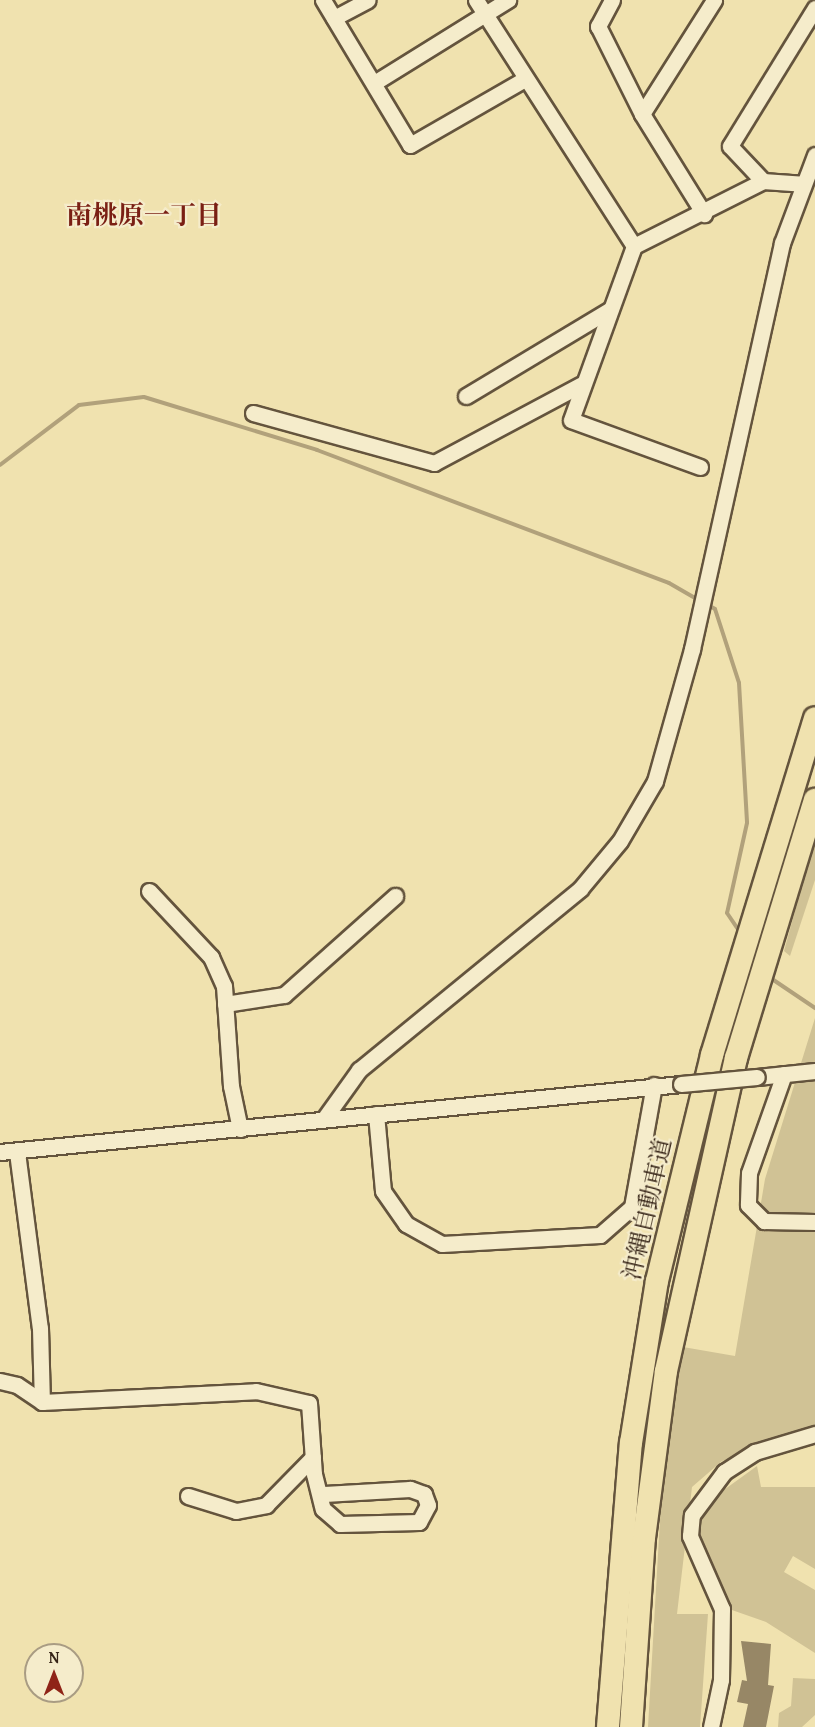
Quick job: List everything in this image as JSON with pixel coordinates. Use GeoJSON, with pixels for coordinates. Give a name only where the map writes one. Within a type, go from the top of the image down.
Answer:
{"type":"FeatureCollection","features":[{"type":"Feature","properties":{"kind":"highway","name":"沖縄自動車道"},"geometry":{"type":"LineString","coordinates":[[608,1727],[629,1455],[657,1281],[712,1055],[815,718]]}},
{"type":"Feature","properties":{"kind":"highway"},"geometry":{"type":"LineString","coordinates":[[631,1727],[644,1538],[673,1338],[736,1058],[815,800]]}},
{"type":"Feature","properties":{"kind":"street"},"geometry":{"type":"LineString","coordinates":[[322,0],[410,145],[525,79]]}},
{"type":"Feature","properties":{"kind":"street"},"geometry":{"type":"LineString","coordinates":[[334,18],[368,0]]}},
{"type":"Feature","properties":{"kind":"street"},"geometry":{"type":"LineString","coordinates":[[476,0],[634,246]]}},
{"type":"Feature","properties":{"kind":"street"},"geometry":{"type":"LineString","coordinates":[[374,83],[508,0]]}},
{"type":"Feature","properties":{"kind":"street"},"geometry":{"type":"LineString","coordinates":[[612,0],[598,26],[642,114],[704,214]]}},
{"type":"Feature","properties":{"kind":"street"},"geometry":{"type":"LineString","coordinates":[[642,114],[714,0]]}},
{"type":"Feature","properties":{"kind":"street"},"geometry":{"type":"LineString","coordinates":[[763,181],[730,146],[815,8]]}},
{"type":"Feature","properties":{"kind":"street"},"geometry":{"type":"LineString","coordinates":[[326,1116],[359,1070],[580,890],[620,841],[655,781],[692,649],[782,243],[802,184],[815,155]]}},
{"type":"Feature","properties":{"kind":"street"},"geometry":{"type":"LineString","coordinates":[[700,467],[571,420],[580,384],[634,246],[704,214],[763,181],[802,184]]}},
{"type":"Feature","properties":{"kind":"street"},"geometry":{"type":"LineString","coordinates":[[465,396],[609,310]]}},
{"type":"Feature","properties":{"kind":"street"},"geometry":{"type":"LineString","coordinates":[[253,413],[434,463],[580,384]]}},
{"type":"Feature","properties":{"kind":"street"},"geometry":{"type":"LineString","coordinates":[[149,891],[211,957],[224,986],[240,1129]]}},
{"type":"Feature","properties":{"kind":"street"},"geometry":{"type":"LineString","coordinates":[[225,1004],[284,995],[395,896]]}},
{"type":"Feature","properties":{"kind":"street"},"geometry":{"type":"LineString","coordinates":[[0,1152],[240,1129],[326,1116],[376,1114],[815,1071]]}},
{"type":"Feature","properties":{"kind":"street"},"geometry":{"type":"LineString","coordinates":[[784,1074],[748,1173],[748,1205],[764,1221],[815,1222]]}},
{"type":"Feature","properties":{"kind":"street"},"geometry":{"type":"LineString","coordinates":[[376,1114],[383,1191],[406,1224],[442,1244],[600,1235],[632,1207],[654,1085]]}},
{"type":"Feature","properties":{"kind":"street"},"geometry":{"type":"LineString","coordinates":[[17,1152],[40,1328],[42,1402]]}},
{"type":"Feature","properties":{"kind":"street"},"geometry":{"type":"LineString","coordinates":[[0,1381],[17,1385],[42,1402],[256,1391],[309,1403],[313,1457],[323,1509],[340,1524],[419,1522],[428,1505],[424,1494],[410,1489],[324,1494]]}},
{"type":"Feature","properties":{"kind":"street"},"geometry":{"type":"LineString","coordinates":[[711,1727],[721,1680],[722,1609],[690,1536],[692,1515],[724,1472],[755,1452],[815,1434]]}},
{"type":"Feature","properties":{"kind":"street"},"geometry":{"type":"LineString","coordinates":[[188,1496],[236,1511],[266,1505],[313,1457]]}},
{"type":"Feature","properties":{"kind":"shaded area"},"geometry":{"type":"Polygon","coordinates":[[[815,838],[815,880],[790,956],[784,951],[815,838]]]}},
{"type":"Feature","properties":{"kind":"shaded area"},"geometry":{"type":"Polygon","coordinates":[[[815,1018],[815,1428],[722,1461],[692,1487],[677,1614],[708,1614],[700,1727],[648,1727],[663,1468],[683,1347],[735,1356],[765,1179],[815,1018]]]}},
{"type":"Feature","properties":{"kind":"shaded area"},"geometry":{"type":"Polygon","coordinates":[[[757,1466],[761,1487],[815,1487],[815,1569],[793,1556],[784,1572],[815,1590],[815,1653],[766,1622],[729,1609],[722,1584],[703,1557],[700,1525],[710,1500],[757,1466]]]}},
{"type":"Feature","properties":{"kind":"shaded area"},"geometry":{"type":"Polygon","coordinates":[[[793,1678],[815,1679],[815,1715],[802,1727],[778,1727],[779,1713],[791,1706],[793,1678]]]}},
{"type":"Feature","properties":{"kind":"building"},"geometry":{"type":"Polygon","coordinates":[[[741,1641],[771,1644],[768,1685],[774,1686],[766,1727],[743,1727],[748,1704],[737,1702],[742,1680],[747,1681],[741,1641]]]}},
{"type":"Feature","properties":{"kind":"waterway"},"geometry":{"type":"LineString","coordinates":[[0,465],[79,405],[144,397],[317,450],[669,583],[699,600]]}},
{"type":"Feature","properties":{"kind":"waterway"},"geometry":{"type":"LineString","coordinates":[[706,604],[715,609],[739,683],[747,823],[727,913],[737,928]]}},
{"type":"Feature","properties":{"kind":"waterway"},"geometry":{"type":"LineString","coordinates":[[772,979],[815,1008]]}},
{"type":"Feature","properties":{"kind":"district","name":"南桃原一丁目"},"geometry":{"type":"Point","coordinates":[144,215]}}]}
